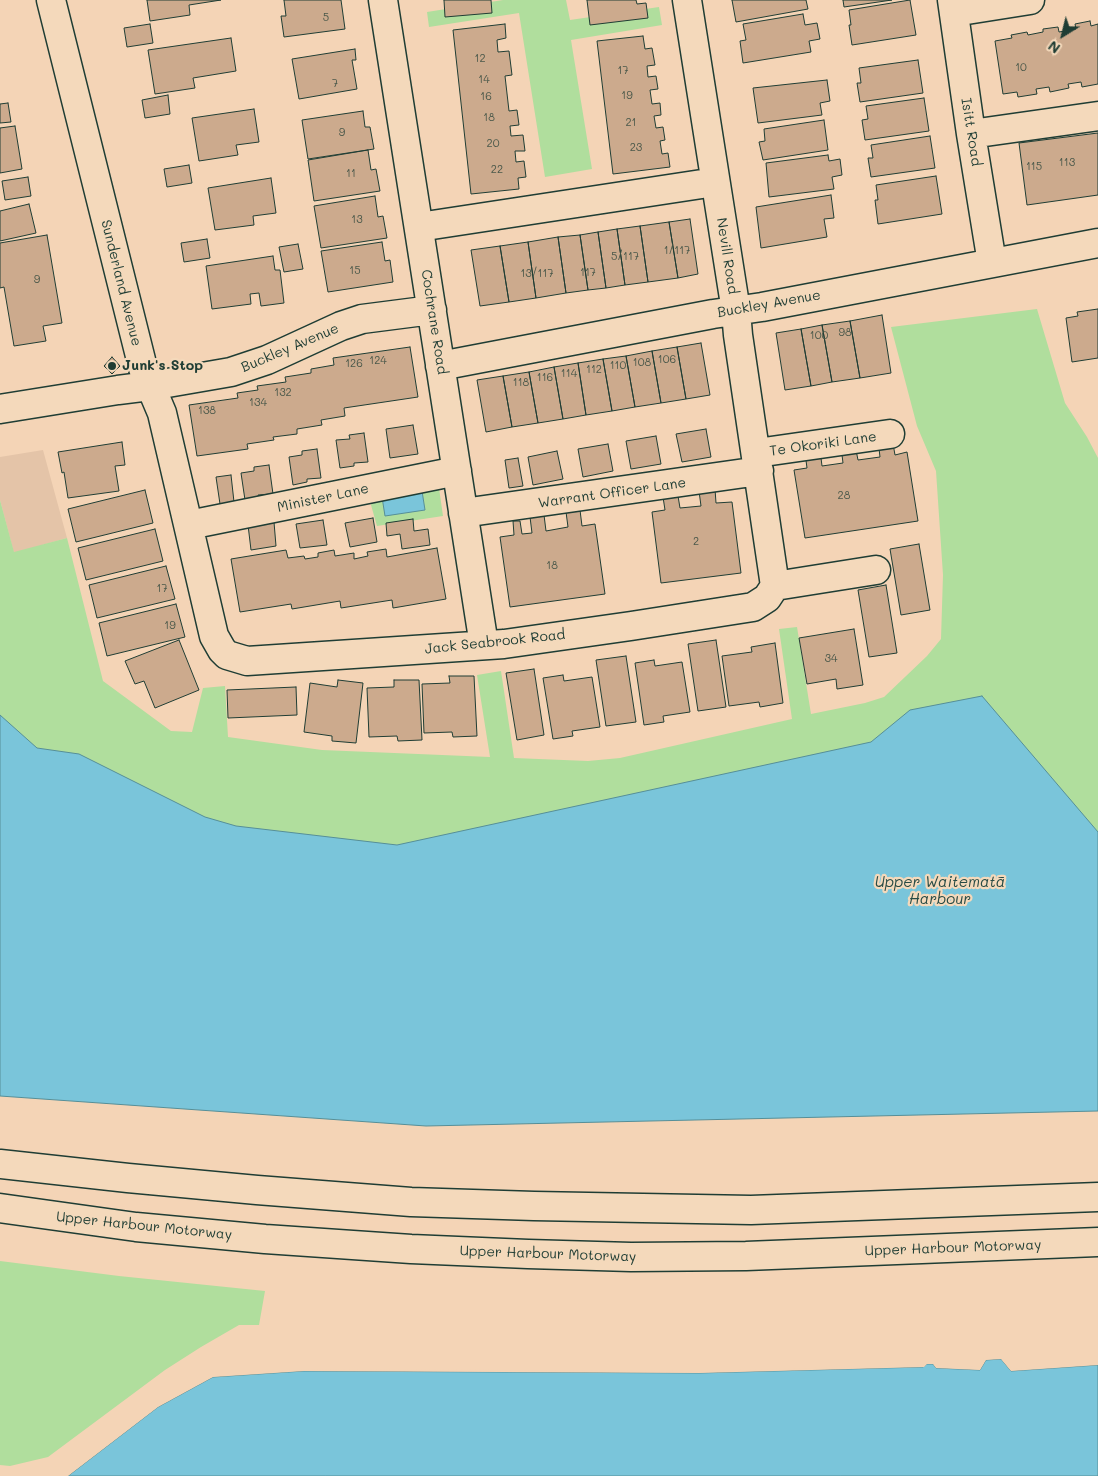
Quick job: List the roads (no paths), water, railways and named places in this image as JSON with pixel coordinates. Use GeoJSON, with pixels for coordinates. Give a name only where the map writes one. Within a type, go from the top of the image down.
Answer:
{"type":"FeatureCollection","features":[{"type":"Feature","properties":{"kind":"main road","name":"Sunderland Avenue"},"geometry":{"type":"LineString","coordinates":[[50,0],[143,368],[162,413],[214,636],[222,650]]}},
{"type":"Feature","properties":{"kind":"main road","name":"Cochrane Road"},"geometry":{"type":"LineString","coordinates":[[383,0],[484,645]]}},
{"type":"Feature","properties":{"kind":"main road","name":"Nevill Road"},"geometry":{"type":"LineString","coordinates":[[687,0],[758,462],[771,592]]}},
{"type":"Feature","properties":{"kind":"main road"},"geometry":{"type":"LineString","coordinates":[[953,6],[1030,0]]}},
{"type":"Feature","properties":{"kind":"main road","name":"Isitt Road"},"geometry":{"type":"LineString","coordinates":[[953,6],[992,263]]}},
{"type":"Feature","properties":{"kind":"main road"},"geometry":{"type":"LineString","coordinates":[[971,134],[1098,116]]}},
{"type":"Feature","properties":{"kind":"main road"},"geometry":{"type":"LineString","coordinates":[[419,227],[715,182]]}},
{"type":"Feature","properties":{"kind":"main road","name":"Buckley Avenue"},"geometry":{"type":"LineString","coordinates":[[440,366],[1098,243]]}},
{"type":"Feature","properties":{"kind":"main road","name":"Buckley Avenue"},"geometry":{"type":"LineString","coordinates":[[0,409],[150,386],[248,368],[341,326],[362,320],[432,310]]}},
{"type":"Feature","properties":{"kind":"main road","name":"Te Okoriki Lane"},"geometry":{"type":"LineString","coordinates":[[758,462],[890,434]]}},
{"type":"Feature","properties":{"kind":"main road","name":"Warrant Officer Lane"},"geometry":{"type":"LineString","coordinates":[[463,513],[758,462]]}},
{"type":"Feature","properties":{"kind":"main road","name":"Minister Lane"},"geometry":{"type":"LineString","coordinates":[[189,525],[457,471]]}},
{"type":"Feature","properties":{"kind":"main road","name":"Jack Seabrook Road"},"geometry":{"type":"LineString","coordinates":[[222,650],[227,656],[247,661],[484,645],[630,626],[753,607],[771,592],[876,570]]}},
{"type":"Feature","properties":{"kind":"main road"},"geometry":{"type":"LineString","coordinates":[[0,1164],[257,1190],[411,1202],[534,1206],[751,1210],[1098,1198]]}},
{"type":"Feature","properties":{"kind":"main road","name":"Upper Harbour Motorway"},"geometry":{"type":"LineString","coordinates":[[0,1208],[136,1227],[265,1239],[411,1249],[556,1255],[631,1257],[746,1256],[1098,1242]]}},
{"type":"Feature","properties":{"kind":"water"},"geometry":{"type":"Polygon","coordinates":[[[422,491],[425,510],[385,516],[382,497],[422,491]]]}},
{"type":"Feature","properties":{"kind":"water","name":"Upper Waitematā Harbour"},"geometry":{"type":"Polygon","coordinates":[[[982,696],[1098,832],[1098,1111],[426,1126],[0,1096],[0,715],[37,748],[79,754],[205,817],[236,826],[397,845],[871,742],[910,710],[982,696]]]}},
{"type":"Feature","properties":{"kind":"water"},"geometry":{"type":"Polygon","coordinates":[[[1001,1359],[1011,1371],[1098,1365],[1098,1476],[68,1476],[158,1407],[213,1377],[304,1371],[699,1373],[923,1367],[927,1364],[933,1364],[936,1368],[980,1370],[986,1360],[1001,1359]]]}},
{"type":"Feature","properties":{"kind":"place","name":"Junk's Stop"},"geometry":{"type":"Point","coordinates":[112,366]}}]}
